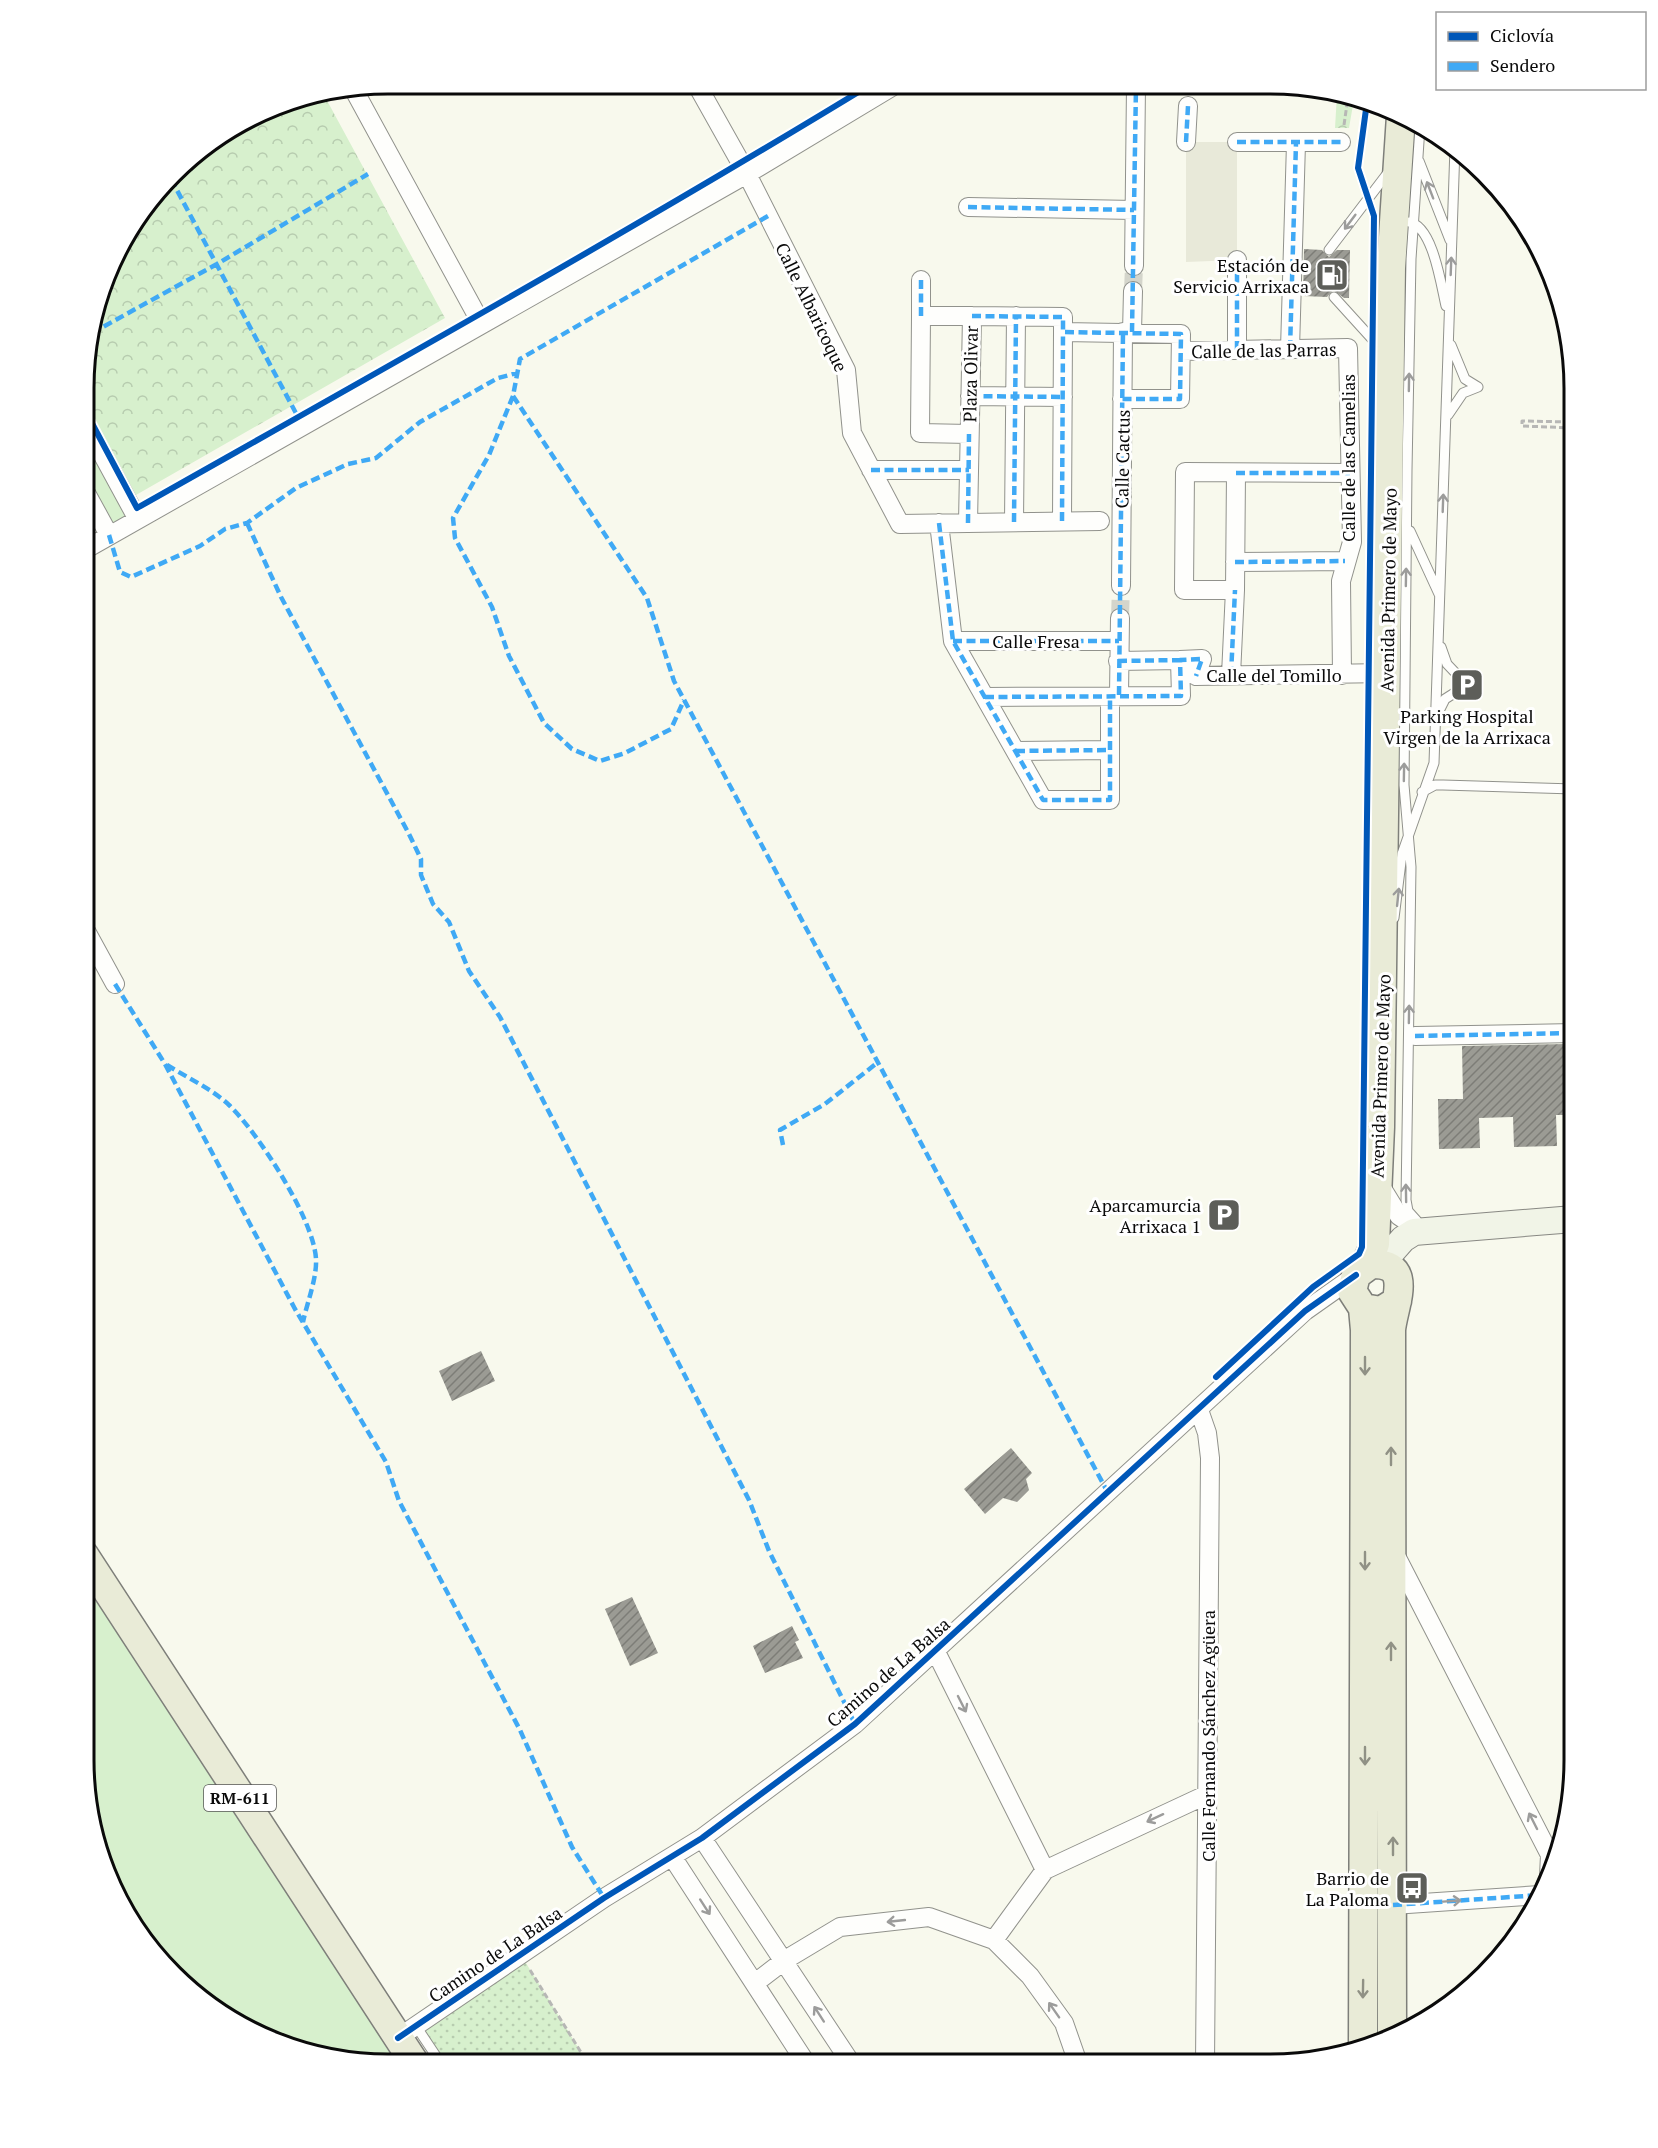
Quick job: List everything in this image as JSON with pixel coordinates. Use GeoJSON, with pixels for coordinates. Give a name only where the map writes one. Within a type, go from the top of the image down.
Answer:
{"type":"FeatureCollection","features":[{"type":"Feature","properties":{"kind":"main road","name":"Avenida Primero de Mayo"},"geometry":{"type":"LineString","coordinates":[[1376,1276],[1383,953],[1390,358],[1403,227],[1406,163],[1412,131]]}},
{"type":"Feature","properties":{"kind":"main road"},"geometry":{"type":"LineString","coordinates":[[1376,1276],[1391,1330],[1392,2027]]}},
{"type":"Feature","properties":{"kind":"main road"},"geometry":{"type":"LineString","coordinates":[[1363,2038],[1365,1330],[1376,1276]]}},
{"type":"Feature","properties":{"kind":"main road","name":"RM-611"},"geometry":{"type":"LineString","coordinates":[[94,1571],[407,2032],[412,2054]]}},
{"type":"Feature","properties":{"kind":"main road"},"geometry":{"type":"LineString","coordinates":[[1365,1867],[1393,1905]]}},
{"type":"Feature","properties":{"kind":"main road"},"geometry":{"type":"LineString","coordinates":[[1364,1940],[1393,1905]]}},
{"type":"Feature","properties":{"kind":"street","name":"Calle Albaricoque"},"geometry":{"type":"LineString","coordinates":[[702,94],[747,174],[846,370],[852,433],[900,524],[1100,521]]}},
{"type":"Feature","properties":{"kind":"street"},"geometry":{"type":"LineString","coordinates":[[94,544],[747,174],[882,94]]}},
{"type":"Feature","properties":{"kind":"street"},"geometry":{"type":"LineString","coordinates":[[1134,266],[1136,94]]}},
{"type":"Feature","properties":{"kind":"street"},"geometry":{"type":"LineString","coordinates":[[357,96],[481,324]]}},
{"type":"Feature","properties":{"kind":"street"},"geometry":{"type":"LineString","coordinates":[[1186,141],[1188,106]]}},
{"type":"Feature","properties":{"kind":"street"},"geometry":{"type":"LineString","coordinates":[[1237,142],[1341,142]]}},
{"type":"Feature","properties":{"kind":"street"},"geometry":{"type":"LineString","coordinates":[[1290,350],[1296,142]]}},
{"type":"Feature","properties":{"kind":"street"},"geometry":{"type":"LineString","coordinates":[[968,207],[1134,210]]}},
{"type":"Feature","properties":{"kind":"street"},"geometry":{"type":"LineString","coordinates":[[1237,260],[1237,350]]}},
{"type":"Feature","properties":{"kind":"street"},"geometry":{"type":"LineString","coordinates":[[921,280],[921,316]]}},
{"type":"Feature","properties":{"kind":"street","name":"Calle Cactus"},"geometry":{"type":"LineString","coordinates":[[1120,586],[1122,399],[1132,291]]}},
{"type":"Feature","properties":{"kind":"street","name":"Plaza Olivar"},"geometry":{"type":"LineString","coordinates":[[921,316],[972,316],[969,434],[920,433],[921,316]]}},
{"type":"Feature","properties":{"kind":"street"},"geometry":{"type":"LineString","coordinates":[[972,316],[1063,317],[1062,521]]}},
{"type":"Feature","properties":{"kind":"street"},"geometry":{"type":"LineString","coordinates":[[1014,522],[1016,316]]}},
{"type":"Feature","properties":{"kind":"street","name":"Calle de las Parras"},"geometry":{"type":"LineString","coordinates":[[1064,332],[1128,332],[1181,343],[1237,350],[1348,348]]}},
{"type":"Feature","properties":{"kind":"street"},"geometry":{"type":"LineString","coordinates":[[1122,399],[1180,399],[1181,343]]}},
{"type":"Feature","properties":{"kind":"street","name":"Calle de las Camelias"},"geometry":{"type":"LineString","coordinates":[[1342,675],[1341,581],[1352,543],[1348,348]]}},
{"type":"Feature","properties":{"kind":"street"},"geometry":{"type":"LineString","coordinates":[[970,396],[1063,397]]}},
{"type":"Feature","properties":{"kind":"street"},"geometry":{"type":"LineString","coordinates":[[968,523],[969,434]]}},
{"type":"Feature","properties":{"kind":"street"},"geometry":{"type":"LineString","coordinates":[[94,439],[137,519]]}},
{"type":"Feature","properties":{"kind":"street"},"geometry":{"type":"LineString","coordinates":[[871,470],[969,470]]}},
{"type":"Feature","properties":{"kind":"street"},"geometry":{"type":"LineString","coordinates":[[1235,590],[1184,590],[1185,472],[1350,472]]}},
{"type":"Feature","properties":{"kind":"street"},"geometry":{"type":"LineString","coordinates":[[1231,675],[1235,590],[1236,473]]}},
{"type":"Feature","properties":{"kind":"street"},"geometry":{"type":"LineString","coordinates":[[94,508],[109,535]]}},
{"type":"Feature","properties":{"kind":"street"},"geometry":{"type":"LineString","coordinates":[[939,523],[953,641],[1043,800],[1110,800],[1110,750],[1120,618]]}},
{"type":"Feature","properties":{"kind":"street"},"geometry":{"type":"LineString","coordinates":[[1235,562],[1345,561]]}},
{"type":"Feature","properties":{"kind":"street","name":"Calle Fresa"},"geometry":{"type":"LineString","coordinates":[[953,641],[1119,641]]}},
{"type":"Feature","properties":{"kind":"street","name":"Calle del Tomillo"},"geometry":{"type":"LineString","coordinates":[[1180,660],[1202,659],[1196,676],[1387,673]]}},
{"type":"Feature","properties":{"kind":"street"},"geometry":{"type":"LineString","coordinates":[[985,697],[1181,696],[1180,660],[1118,661]]}},
{"type":"Feature","properties":{"kind":"street"},"geometry":{"type":"LineString","coordinates":[[1016,751],[1110,750]]}},
{"type":"Feature","properties":{"kind":"street"},"geometry":{"type":"LineString","coordinates":[[94,946],[115,984]]}},
{"type":"Feature","properties":{"kind":"street"},"geometry":{"type":"LineString","coordinates":[[1415,1036],[1564,1033]]}},
{"type":"Feature","properties":{"kind":"street"},"geometry":{"type":"LineString","coordinates":[[1377,1174],[1395,1211],[1408,1224],[1422,1233]]}},
{"type":"Feature","properties":{"kind":"street"},"geometry":{"type":"LineString","coordinates":[[1376,1276],[1422,1233],[1564,1220]]}},
{"type":"Feature","properties":{"kind":"street","name":"Camino de La Balsa"},"geometry":{"type":"LineString","coordinates":[[407,2032],[604,1898],[673,1858],[839,1736],[936,1652],[1107,1491],[1199,1410],[1305,1311],[1376,1276]]}},
{"type":"Feature","properties":{"kind":"street","name":"Camino de La Balsa"},"geometry":{"type":"LineString","coordinates":[[1305,1311],[1331,1303],[1376,1276]]}},
{"type":"Feature","properties":{"kind":"street","name":"Calle Fernando Sánchez Agüera"},"geometry":{"type":"LineString","coordinates":[[1199,1410],[1207,1433],[1210,1458],[1205,2054]]}},
{"type":"Feature","properties":{"kind":"street"},"geometry":{"type":"LineString","coordinates":[[1391,1545],[1549,1852]]}},
{"type":"Feature","properties":{"kind":"street"},"geometry":{"type":"LineString","coordinates":[[936,1652],[1045,1870]]}},
{"type":"Feature","properties":{"kind":"street"},"geometry":{"type":"LineString","coordinates":[[994,1940],[1045,1870],[1208,1794]]}},
{"type":"Feature","properties":{"kind":"street"},"geometry":{"type":"LineString","coordinates":[[702,1838],[845,2054]]}},
{"type":"Feature","properties":{"kind":"street"},"geometry":{"type":"LineString","coordinates":[[673,1858],[800,2054]]}},
{"type":"Feature","properties":{"kind":"street"},"geometry":{"type":"LineString","coordinates":[[1393,1905],[1530,1896]]}},
{"type":"Feature","properties":{"kind":"street"},"geometry":{"type":"LineString","coordinates":[[755,1983],[785,1960],[840,1927],[929,1917],[994,1940],[1030,1976],[1064,2024],[1075,2054]]}},
{"type":"Feature","properties":{"kind":"lane"},"geometry":{"type":"LineString","coordinates":[[1383,953],[1397,910],[1401,862],[1409,830],[1433,766],[1456,161]]}},
{"type":"Feature","properties":{"kind":"lane"},"geometry":{"type":"LineString","coordinates":[[1329,250],[1406,163],[1452,245]]}},
{"type":"Feature","properties":{"kind":"lane"},"geometry":{"type":"LineString","coordinates":[[1422,1233],[1428,1228],[1418,1222],[1408,1211],[1406,1200],[1411,874],[1404,785],[1407,524],[1403,227],[1419,225],[1428,239],[1449,317]]}},
{"type":"Feature","properties":{"kind":"lane"},"geometry":{"type":"LineString","coordinates":[[1334,297],[1390,358]]}},
{"type":"Feature","properties":{"kind":"lane"},"geometry":{"type":"LineString","coordinates":[[1446,418],[1463,393],[1478,387],[1466,379],[1455,359],[1449,335]]}},
{"type":"Feature","properties":{"kind":"lane"},"geometry":{"type":"LineString","coordinates":[[1389,473],[1419,556],[1440,596]]}},
{"type":"Feature","properties":{"kind":"lane"},"geometry":{"type":"LineString","coordinates":[[1436,724],[1438,711],[1445,699],[1467,685],[1447,664],[1439,636]]}},
{"type":"Feature","properties":{"kind":"lane"},"geometry":{"type":"LineString","coordinates":[[1433,766],[1438,780],[1443,785]]}},
{"type":"Feature","properties":{"kind":"lane"},"geometry":{"type":"LineString","coordinates":[[1422,792],[1435,785],[1564,789]]}},
{"type":"Feature","properties":{"kind":"lane"},"geometry":{"type":"LineString","coordinates":[[407,2032],[431,2054]]}},
{"type":"Feature","properties":{"kind":"path"},"geometry":{"type":"LineString","coordinates":[[1341,142],[1347,105]]}},
{"type":"Feature","properties":{"kind":"path"},"geometry":{"type":"LineString","coordinates":[[1564,422],[1522,421],[1522,426],[1564,428]]}},
{"type":"Feature","properties":{"kind":"path"},"geometry":{"type":"LineString","coordinates":[[520,1955],[583,2054]]}},
{"type":"Feature","properties":{"kind":"green space"},"geometry":{"type":"Polygon","coordinates":[[[327,101],[445,318],[136,495],[94,418],[95,369],[100,331],[110,294],[125,258],[155,209],[209,155],[258,125],[294,110],[327,101]]]}},
{"type":"Feature","properties":{"kind":"green space"},"geometry":{"type":"Polygon","coordinates":[[[1336,102],[1353,107],[1349,128],[1335,128],[1336,102]]]}},
{"type":"Feature","properties":{"kind":"green space"},"geometry":{"type":"Polygon","coordinates":[[[94,458],[126,516],[111,525],[94,494],[94,458]]]}},
{"type":"Feature","properties":{"kind":"green space"},"geometry":{"type":"Polygon","coordinates":[[[94,1581],[409,2054],[369,2053],[331,2048],[294,2038],[258,2023],[225,2004],[195,1981],[167,1953],[144,1923],[125,1890],[110,1854],[97,1798],[94,1760],[94,1581]]]}},
{"type":"Feature","properties":{"kind":"green space"},"geometry":{"type":"Polygon","coordinates":[[[521,1955],[582,2054],[435,2054],[416,2026],[521,1955]]]}},
{"type":"Feature","properties":{"kind":"shaded area"},"geometry":{"type":"Polygon","coordinates":[[[1186,142],[1237,142],[1237,260],[1186,262],[1186,142]]]}},
{"type":"Feature","properties":{"kind":"building"},"geometry":{"type":"Polygon","coordinates":[[[1304,249],[1322,250],[1329,257],[1337,250],[1350,250],[1349,298],[1344,298],[1333,290],[1327,297],[1303,296],[1304,249]]]}},
{"type":"Feature","properties":{"kind":"building"},"geometry":{"type":"Polygon","coordinates":[[[1564,1044],[1564,1115],[1556,1115],[1557,1146],[1514,1147],[1513,1117],[1479,1118],[1480,1148],[1439,1149],[1438,1099],[1463,1099],[1462,1046],[1564,1044]]]}},
{"type":"Feature","properties":{"kind":"building"},"geometry":{"type":"Polygon","coordinates":[[[481,1351],[495,1381],[452,1401],[439,1371],[481,1351]]]}},
{"type":"Feature","properties":{"kind":"building"},"geometry":{"type":"Polygon","coordinates":[[[1011,1448],[1032,1473],[1026,1479],[1029,1490],[1017,1502],[1003,1498],[985,1514],[964,1489],[1011,1448]]]}},
{"type":"Feature","properties":{"kind":"building"},"geometry":{"type":"Polygon","coordinates":[[[632,1597],[658,1653],[630,1666],[605,1609],[632,1597]]]}},
{"type":"Feature","properties":{"kind":"building"},"geometry":{"type":"Polygon","coordinates":[[[792,1626],[799,1640],[795,1642],[803,1658],[765,1673],[753,1646],[792,1626]]]}},
{"type":"Feature","properties":{"kind":"tunnel"},"geometry":{"type":"LineString","coordinates":[[1133,291],[1134,266]]}},
{"type":"Feature","properties":{"kind":"tunnel"},"geometry":{"type":"LineString","coordinates":[[1120,618],[1121,586]]}},
{"type":"Feature","properties":{"kind":"marked path"},"geometry":{"type":"LineString","coordinates":[[1132,332],[1136,94]]}},
{"type":"Feature","properties":{"kind":"marked path"},"geometry":{"type":"LineString","coordinates":[[1186,142],[1188,106]]}},
{"type":"Feature","properties":{"kind":"marked path"},"geometry":{"type":"LineString","coordinates":[[1237,142],[1341,142]]}},
{"type":"Feature","properties":{"kind":"marked path"},"geometry":{"type":"LineString","coordinates":[[1290,349],[1296,143]]}},
{"type":"Feature","properties":{"kind":"marked path"},"geometry":{"type":"LineString","coordinates":[[101,328],[217,264],[368,174]]}},
{"type":"Feature","properties":{"kind":"marked path"},"geometry":{"type":"LineString","coordinates":[[175,187],[298,417]]}},
{"type":"Feature","properties":{"kind":"marked path"},"geometry":{"type":"LineString","coordinates":[[968,207],[1134,210]]}},
{"type":"Feature","properties":{"kind":"marked path"},"geometry":{"type":"LineString","coordinates":[[768,216],[520,359],[513,396],[647,598],[674,681],[1107,1491]]}},
{"type":"Feature","properties":{"kind":"marked path"},"geometry":{"type":"LineString","coordinates":[[1237,260],[1237,350]]}},
{"type":"Feature","properties":{"kind":"marked path"},"geometry":{"type":"LineString","coordinates":[[921,280],[921,316]]}},
{"type":"Feature","properties":{"kind":"marked path"},"geometry":{"type":"LineString","coordinates":[[972,316],[1063,317],[1063,332],[1181,334],[1180,399],[1122,399]]}},
{"type":"Feature","properties":{"kind":"marked path"},"geometry":{"type":"LineString","coordinates":[[1014,522],[1016,316]]}},
{"type":"Feature","properties":{"kind":"marked path"},"geometry":{"type":"LineString","coordinates":[[1062,521],[1063,332]]}},
{"type":"Feature","properties":{"kind":"marked path"},"geometry":{"type":"LineString","coordinates":[[1119,695],[1123,332]]}},
{"type":"Feature","properties":{"kind":"marked path"},"geometry":{"type":"LineString","coordinates":[[109,535],[120,572],[131,577],[200,546],[225,529],[247,523],[296,488],[348,464],[376,458],[420,422],[498,378],[517,373]]}},
{"type":"Feature","properties":{"kind":"marked path"},"geometry":{"type":"LineString","coordinates":[[513,396],[489,455],[453,518],[455,538],[492,607],[509,656],[544,723],[572,749],[600,761],[625,753],[671,729],[684,700]]}},
{"type":"Feature","properties":{"kind":"marked path"},"geometry":{"type":"LineString","coordinates":[[970,396],[1063,397]]}},
{"type":"Feature","properties":{"kind":"marked path"},"geometry":{"type":"LineString","coordinates":[[968,523],[969,434]]}},
{"type":"Feature","properties":{"kind":"marked path"},"geometry":{"type":"LineString","coordinates":[[871,470],[969,470]]}},
{"type":"Feature","properties":{"kind":"marked path"},"geometry":{"type":"LineString","coordinates":[[1236,473],[1350,473]]}},
{"type":"Feature","properties":{"kind":"marked path"},"geometry":{"type":"LineString","coordinates":[[247,523],[281,597],[409,834],[421,859],[421,875],[433,904],[449,922],[469,971],[500,1017],[749,1500],[769,1551],[855,1724]]}},
{"type":"Feature","properties":{"kind":"marked path"},"geometry":{"type":"LineString","coordinates":[[939,523],[953,641],[1043,800],[1110,800],[1110,697]]}},
{"type":"Feature","properties":{"kind":"marked path"},"geometry":{"type":"LineString","coordinates":[[1235,562],[1345,561]]}},
{"type":"Feature","properties":{"kind":"marked path"},"geometry":{"type":"LineString","coordinates":[[1231,675],[1235,590]]}},
{"type":"Feature","properties":{"kind":"marked path"},"geometry":{"type":"LineString","coordinates":[[953,641],[1119,641]]}},
{"type":"Feature","properties":{"kind":"marked path"},"geometry":{"type":"LineString","coordinates":[[985,697],[1181,696],[1180,660],[1202,659],[1196,676]]}},
{"type":"Feature","properties":{"kind":"marked path"},"geometry":{"type":"LineString","coordinates":[[1118,661],[1180,660]]}},
{"type":"Feature","properties":{"kind":"marked path"},"geometry":{"type":"LineString","coordinates":[[1016,751],[1110,750]]}},
{"type":"Feature","properties":{"kind":"marked path"},"geometry":{"type":"LineString","coordinates":[[115,984],[165,1064],[295,1309],[386,1462],[399,1501],[520,1730],[572,1847],[604,1898]]}},
{"type":"Feature","properties":{"kind":"marked path"},"geometry":{"type":"LineString","coordinates":[[1415,1036],[1564,1033]]}},
{"type":"Feature","properties":{"kind":"marked path"},"geometry":{"type":"LineString","coordinates":[[783,1145],[780,1130],[825,1104],[877,1063]]}},
{"type":"Feature","properties":{"kind":"marked path"},"geometry":{"type":"LineString","coordinates":[[167,1065],[207,1088],[229,1105],[255,1135],[283,1177],[306,1222],[316,1259],[303,1322]]}},
{"type":"Feature","properties":{"kind":"marked path"},"geometry":{"type":"LineString","coordinates":[[1393,1905],[1530,1896]]}},
{"type":"Feature","properties":{"kind":"cycle path"},"geometry":{"type":"LineString","coordinates":[[94,427],[137,508],[597,247],[855,94]]}},
{"type":"Feature","properties":{"kind":"cycle path"},"geometry":{"type":"LineString","coordinates":[[1216,1377],[1313,1287],[1359,1254],[1362,1247],[1374,216],[1358,168],[1366,111]]}},
{"type":"Feature","properties":{"kind":"cycle path"},"geometry":{"type":"LineString","coordinates":[[398,2038],[604,1898],[702,1838],[855,1724],[1305,1311],[1356,1275]]}},
{"type":"Feature","properties":{"kind":"place","name":"Estación de Servicio Arrixaca"},"geometry":{"type":"Point","coordinates":[1332,275]}},
{"type":"Feature","properties":{"kind":"place","name":"Parking Hospital Virgen de la Arrixaca"},"geometry":{"type":"Point","coordinates":[1467,685]}},
{"type":"Feature","properties":{"kind":"place","name":"Aparcamurcia Arrixaca 1"},"geometry":{"type":"Point","coordinates":[1224,1215]}},
{"type":"Feature","properties":{"kind":"place","name":"Barrio de La Paloma"},"geometry":{"type":"Point","coordinates":[1412,1888]}}]}
